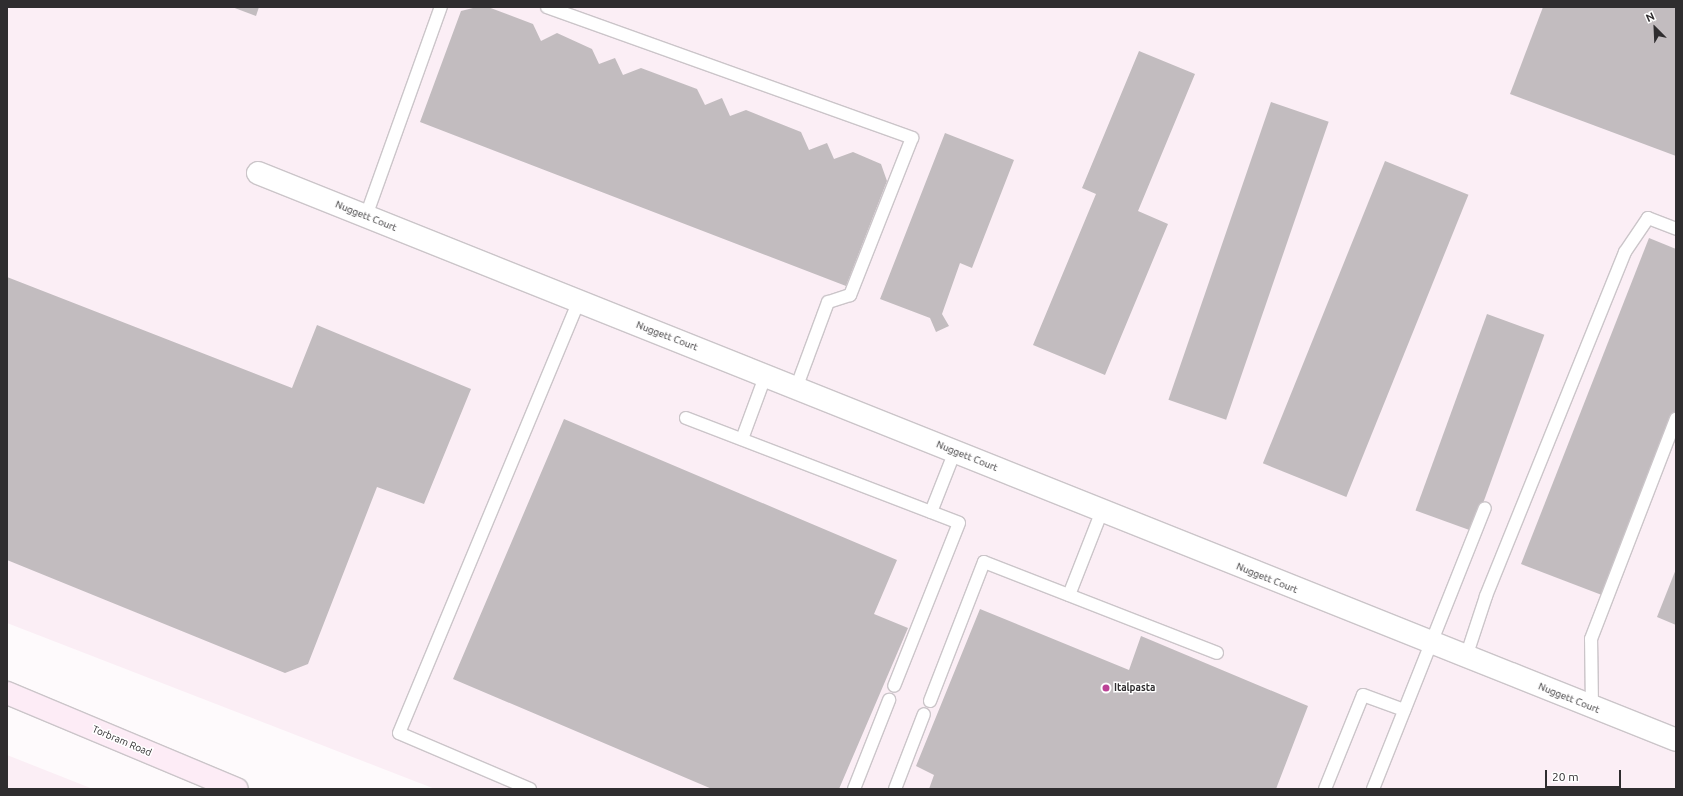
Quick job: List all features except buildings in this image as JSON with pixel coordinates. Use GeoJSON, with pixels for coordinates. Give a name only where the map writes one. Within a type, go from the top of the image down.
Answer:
{"type":"FeatureCollection","features":[{"type":"Feature","properties":{"kind":"main road","name":"Torbram Road"},"geometry":{"type":"LineString","coordinates":[[7,693],[237,789]]}},
{"type":"Feature","properties":{"kind":"street","name":"Nuggett Court"},"geometry":{"type":"LineString","coordinates":[[258,173],[578,302],[797,386],[1102,511],[1676,740]]}},
{"type":"Feature","properties":{"kind":"lane"},"geometry":{"type":"LineString","coordinates":[[366,216],[441,7]]}},
{"type":"Feature","properties":{"kind":"lane"},"geometry":{"type":"LineString","coordinates":[[547,7],[912,138],[850,295],[828,302],[797,386]]}},
{"type":"Feature","properties":{"kind":"lane"},"geometry":{"type":"LineString","coordinates":[[1466,657],[1486,596],[1625,252],[1648,218],[1676,229]]}},
{"type":"Feature","properties":{"kind":"lane"},"geometry":{"type":"LineString","coordinates":[[530,789],[399,733],[578,302]]}},
{"type":"Feature","properties":{"kind":"lane"},"geometry":{"type":"LineString","coordinates":[[742,439],[766,374]]}},
{"type":"Feature","properties":{"kind":"lane"},"geometry":{"type":"LineString","coordinates":[[686,418],[959,523],[894,686]]}},
{"type":"Feature","properties":{"kind":"lane"},"geometry":{"type":"LineString","coordinates":[[1592,707],[1591,639],[1676,418]]}},
{"type":"Feature","properties":{"kind":"lane"},"geometry":{"type":"LineString","coordinates":[[931,512],[955,450]]}},
{"type":"Feature","properties":{"kind":"lane"},"geometry":{"type":"LineString","coordinates":[[1373,789],[1485,508]]}},
{"type":"Feature","properties":{"kind":"lane"},"geometry":{"type":"LineString","coordinates":[[1069,595],[1102,511]]}},
{"type":"Feature","properties":{"kind":"lane"},"geometry":{"type":"LineString","coordinates":[[930,701],[984,562],[1217,653]]}},
{"type":"Feature","properties":{"kind":"lane"},"geometry":{"type":"LineString","coordinates":[[1325,789],[1363,695],[1404,710]]}},
{"type":"Feature","properties":{"kind":"lane"},"geometry":{"type":"LineString","coordinates":[[854,789],[889,700]]}},
{"type":"Feature","properties":{"kind":"lane"},"geometry":{"type":"LineString","coordinates":[[895,789],[924,714]]}},
{"type":"Feature","properties":{"kind":"shaded area"},"geometry":{"type":"Polygon","coordinates":[[[7,7],[1676,7],[1676,789],[435,789],[7,623],[7,7]]]}},
{"type":"Feature","properties":{"kind":"shaded area"},"geometry":{"type":"Polygon","coordinates":[[[7,755],[93,789],[7,789],[7,755]]]}},
{"type":"Feature","properties":{"kind":"place","name":"Italpasta"},"geometry":{"type":"Point","coordinates":[1106,688]}}]}
